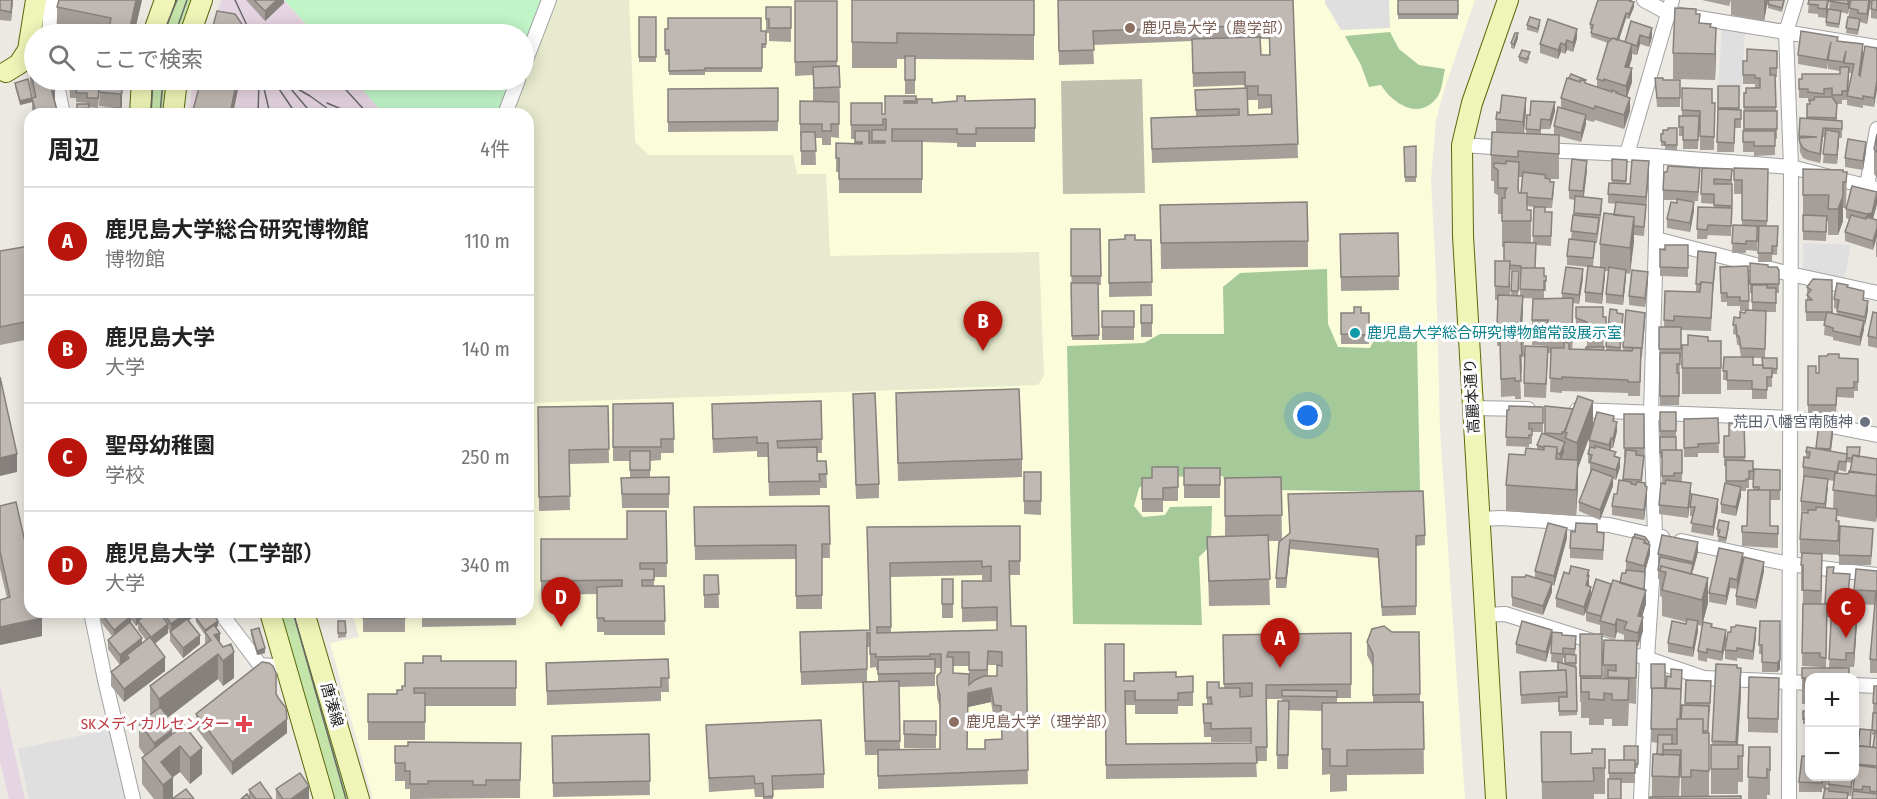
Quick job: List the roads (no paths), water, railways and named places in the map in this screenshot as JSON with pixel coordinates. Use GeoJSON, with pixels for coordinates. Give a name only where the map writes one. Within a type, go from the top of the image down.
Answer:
{"type":"FeatureCollection","features":[{"type":"Feature","properties":{"kind":"street"},"geometry":{"type":"LineString","coordinates":[[32,24],[36,0]]}},
{"type":"Feature","properties":{"kind":"street"},"geometry":{"type":"LineString","coordinates":[[50,24],[51,0]]}},
{"type":"Feature","properties":{"kind":"street"},"geometry":{"type":"LineString","coordinates":[[157,24],[165,0]]}},
{"type":"Feature","properties":{"kind":"street"},"geometry":{"type":"LineString","coordinates":[[194,24],[202,0]]}},
{"type":"Feature","properties":{"kind":"street"},"geometry":{"type":"LineString","coordinates":[[534,40],[549,0]]}},
{"type":"Feature","properties":{"kind":"street","name":"高麗本通り"},"geometry":{"type":"LineString","coordinates":[[1496,799],[1463,236],[1462,145],[1472,103],[1508,0]]}},
{"type":"Feature","properties":{"kind":"street"},"geometry":{"type":"LineString","coordinates":[[1644,0],[1786,32],[1877,46]]}},
{"type":"Feature","properties":{"kind":"street"},"geometry":{"type":"LineString","coordinates":[[1788,799],[1791,167],[1786,32],[1796,0]]}},
{"type":"Feature","properties":{"kind":"street"},"geometry":{"type":"LineString","coordinates":[[1627,153],[1670,6]]}},
{"type":"Feature","properties":{"kind":"street"},"geometry":{"type":"LineString","coordinates":[[6,72],[19,64],[24,56]]}},
{"type":"Feature","properties":{"kind":"street"},"geometry":{"type":"LineString","coordinates":[[59,90],[62,108]]}},
{"type":"Feature","properties":{"kind":"street"},"geometry":{"type":"LineString","coordinates":[[140,108],[141,90]]}},
{"type":"Feature","properties":{"kind":"street"},"geometry":{"type":"LineString","coordinates":[[174,108],[176,90]]}},
{"type":"Feature","properties":{"kind":"street"},"geometry":{"type":"LineString","coordinates":[[507,108],[514,90]]}},
{"type":"Feature","properties":{"kind":"street"},"geometry":{"type":"LineString","coordinates":[[1462,145],[1627,153],[1791,167],[1872,188],[1877,129]]}},
{"type":"Feature","properties":{"kind":"street"},"geometry":{"type":"LineString","coordinates":[[1641,799],[1655,535],[1651,412],[1656,156]]}},
{"type":"Feature","properties":{"kind":"street"},"geometry":{"type":"LineString","coordinates":[[1656,239],[1790,274],[1877,293]]}},
{"type":"Feature","properties":{"kind":"street"},"geometry":{"type":"LineString","coordinates":[[1473,408],[1537,409]]}},
{"type":"Feature","properties":{"kind":"street"},"geometry":{"type":"LineString","coordinates":[[1560,410],[1791,418],[1877,435]]}},
{"type":"Feature","properties":{"kind":"street"},"geometry":{"type":"LineString","coordinates":[[1480,519],[1501,518],[1609,525],[1789,564],[1877,575]]}},
{"type":"Feature","properties":{"kind":"street"},"geometry":{"type":"LineString","coordinates":[[1485,615],[1505,614],[1704,678],[1805,683]]}},
{"type":"Feature","properties":{"kind":"street"},"geometry":{"type":"LineString","coordinates":[[92,618],[133,799]]}},
{"type":"Feature","properties":{"kind":"street"},"geometry":{"type":"LineString","coordinates":[[225,618],[260,665],[275,666],[285,663]]}},
{"type":"Feature","properties":{"kind":"street"},"geometry":{"type":"LineString","coordinates":[[272,618],[321,798]]}},
{"type":"Feature","properties":{"kind":"street","name":"唐湊線"},"geometry":{"type":"LineString","coordinates":[[306,618],[359,799]]}},
{"type":"Feature","properties":{"kind":"street"},"geometry":{"type":"LineString","coordinates":[[1859,685],[1877,686]]}},
{"type":"Feature","properties":{"kind":"tram line"},"geometry":{"type":"LineString","coordinates":[[167,24],[177,0]]}},
{"type":"Feature","properties":{"kind":"tram line"},"geometry":{"type":"LineString","coordinates":[[179,24],[187,0]]}},
{"type":"Feature","properties":{"kind":"tram line"},"geometry":{"type":"LineString","coordinates":[[235,0],[246,24]]}},
{"type":"Feature","properties":{"kind":"tram line"},"geometry":{"type":"LineString","coordinates":[[151,108],[152,90]]}},
{"type":"Feature","properties":{"kind":"tram line"},"geometry":{"type":"LineString","coordinates":[[161,108],[162,90]]}},
{"type":"Feature","properties":{"kind":"tram line"},"geometry":{"type":"LineString","coordinates":[[258,108],[259,90]]}},
{"type":"Feature","properties":{"kind":"tram line"},"geometry":{"type":"LineString","coordinates":[[264,90],[269,108]]}},
{"type":"Feature","properties":{"kind":"tram line"},"geometry":{"type":"LineString","coordinates":[[280,90],[292,108]]}},
{"type":"Feature","properties":{"kind":"tram line"},"geometry":{"type":"LineString","coordinates":[[292,90],[307,108]]}},
{"type":"Feature","properties":{"kind":"tram line"},"geometry":{"type":"LineString","coordinates":[[300,90],[327,108]]}},
{"type":"Feature","properties":{"kind":"tram line"},"geometry":{"type":"LineString","coordinates":[[346,90],[363,108]]}},
{"type":"Feature","properties":{"kind":"tram line"},"geometry":{"type":"LineString","coordinates":[[327,103],[339,108]]}},
{"type":"Feature","properties":{"kind":"tram line"},"geometry":{"type":"LineString","coordinates":[[295,618],[346,799]]}},
{"type":"Feature","properties":{"kind":"place","name":"鹿児島大学（農学部）"},"geometry":{"type":"Point","coordinates":[1130,28]}},
{"type":"Feature","properties":{"kind":"place","name":"鹿児島大学総合研究博物館常設展示室"},"geometry":{"type":"Point","coordinates":[1355,333]}},
{"type":"Feature","properties":{"kind":"place","name":"鹿児島大学"},"geometry":{"type":"Point","coordinates":[983,351]}},
{"type":"Feature","properties":{"kind":"place","name":"荒田八幡宮南随神"},"geometry":{"type":"Point","coordinates":[1865,422]}},
{"type":"Feature","properties":{"kind":"place","name":"鹿児島大学（工学部）"},"geometry":{"type":"Point","coordinates":[561,627]}},
{"type":"Feature","properties":{"kind":"place","name":"聖母幼稚園"},"geometry":{"type":"Point","coordinates":[1846,638]}},
{"type":"Feature","properties":{"kind":"place","name":"鹿児島大学総合研究博物館"},"geometry":{"type":"Point","coordinates":[1280,668]}},
{"type":"Feature","properties":{"kind":"place","name":"鹿児島大学（理学部）"},"geometry":{"type":"Point","coordinates":[954,722]}},
{"type":"Feature","properties":{"kind":"place","name":"SKメディカルセンター"},"geometry":{"type":"Point","coordinates":[244,724]}}]}
